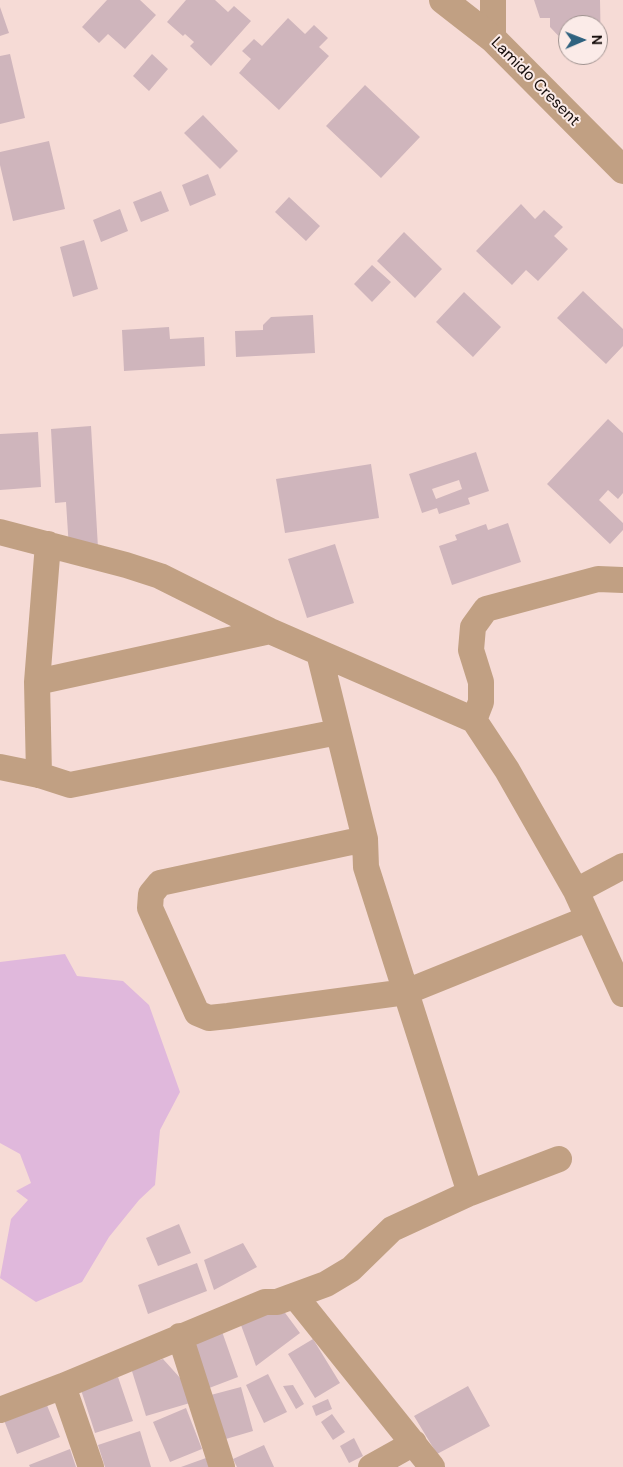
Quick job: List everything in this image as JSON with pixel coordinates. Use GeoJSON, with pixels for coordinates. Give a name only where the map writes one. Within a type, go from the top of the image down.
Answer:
{"type":"FeatureCollection","features":[{"type":"Feature","properties":{"kind":"street","name":"Lamido Cresent"},"geometry":{"type":"LineString","coordinates":[[443,0],[493,39],[623,170]]}},
{"type":"Feature","properties":{"kind":"street"},"geometry":{"type":"LineString","coordinates":[[493,0],[493,39]]}},
{"type":"Feature","properties":{"kind":"street"},"geometry":{"type":"LineString","coordinates":[[0,532],[160,576],[270,631],[474,720],[507,770],[576,891],[587,919],[623,994]]}},
{"type":"Feature","properties":{"kind":"street"},"geometry":{"type":"LineString","coordinates":[[39,775],[37,682],[48,544]]}},
{"type":"Feature","properties":{"kind":"street"},"geometry":{"type":"LineString","coordinates":[[474,720],[482,702],[481,682],[471,650],[473,627],[486,609],[598,579],[623,580]]}},
{"type":"Feature","properties":{"kind":"street"},"geometry":{"type":"LineString","coordinates":[[37,682],[270,631]]}},
{"type":"Feature","properties":{"kind":"street"},"geometry":{"type":"LineString","coordinates":[[319,653],[365,840],[366,867],[470,1193]]}},
{"type":"Feature","properties":{"kind":"street"},"geometry":{"type":"LineString","coordinates":[[0,767],[39,775],[70,785],[338,732]]}},
{"type":"Feature","properties":{"kind":"street"},"geometry":{"type":"LineString","coordinates":[[365,840],[160,883],[151,894],[150,908],[197,1013],[209,1018],[406,992],[587,919]]}},
{"type":"Feature","properties":{"kind":"street"},"geometry":{"type":"LineString","coordinates":[[576,891],[623,866]]}},
{"type":"Feature","properties":{"kind":"street"},"geometry":{"type":"LineString","coordinates":[[0,1410],[63,1386],[265,1302],[277,1302],[326,1284],[351,1269],[392,1229],[470,1193],[559,1159]]}},
{"type":"Feature","properties":{"kind":"street"},"geometry":{"type":"LineString","coordinates":[[295,1296],[414,1442],[432,1467]]}},
{"type":"Feature","properties":{"kind":"street"},"geometry":{"type":"LineString","coordinates":[[180,1336],[222,1467]]}},
{"type":"Feature","properties":{"kind":"street"},"geometry":{"type":"LineString","coordinates":[[63,1386],[91,1467]]}},
{"type":"Feature","properties":{"kind":"street"},"geometry":{"type":"LineString","coordinates":[[371,1467],[414,1442]]}},
{"type":"Feature","properties":{"kind":"shaded area"},"geometry":{"type":"Polygon","coordinates":[[[65,954],[77,976],[123,981],[149,1005],[180,1092],[160,1130],[155,1185],[139,1200],[109,1237],[82,1282],[36,1302],[0,1278],[11,1219],[28,1200],[16,1191],[31,1183],[20,1154],[0,1143],[0,962],[65,954]]]}},
{"type":"Feature","properties":{"kind":"building"},"geometry":{"type":"Polygon","coordinates":[[[107,0],[140,0],[156,15],[125,49],[108,34],[99,43],[82,27],[107,0]]]}},
{"type":"Feature","properties":{"kind":"building"},"geometry":{"type":"Polygon","coordinates":[[[186,0],[215,0],[228,12],[234,6],[251,21],[211,66],[190,46],[194,42],[185,34],[183,36],[167,22],[186,0]]]}},
{"type":"Feature","properties":{"kind":"building"},"geometry":{"type":"Polygon","coordinates":[[[534,0],[600,0],[600,15],[558,15],[558,35],[550,27],[550,18],[540,18],[534,0]]]}},
{"type":"Feature","properties":{"kind":"building"},"geometry":{"type":"Polygon","coordinates":[[[0,7],[9,33],[0,36],[0,7]]]}},
{"type":"Feature","properties":{"kind":"building"},"geometry":{"type":"Polygon","coordinates":[[[288,18],[305,34],[314,25],[328,38],[319,47],[329,56],[279,110],[239,73],[251,59],[242,51],[254,39],[262,46],[288,18]]]}},
{"type":"Feature","properties":{"kind":"building"},"geometry":{"type":"Polygon","coordinates":[[[10,54],[25,118],[0,124],[0,56],[10,54]]]}},
{"type":"Feature","properties":{"kind":"building"},"geometry":{"type":"Polygon","coordinates":[[[152,54],[168,69],[149,91],[133,76],[152,54]]]}},
{"type":"Feature","properties":{"kind":"building"},"geometry":{"type":"Polygon","coordinates":[[[365,85],[420,137],[381,178],[326,126],[365,85]]]}},
{"type":"Feature","properties":{"kind":"building"},"geometry":{"type":"Polygon","coordinates":[[[203,115],[238,151],[220,169],[184,133],[203,115]]]}},
{"type":"Feature","properties":{"kind":"building"},"geometry":{"type":"Polygon","coordinates":[[[49,141],[65,209],[13,221],[0,165],[0,152],[49,141]]]}},
{"type":"Feature","properties":{"kind":"building"},"geometry":{"type":"Polygon","coordinates":[[[208,174],[216,195],[190,206],[182,185],[208,174]]]}},
{"type":"Feature","properties":{"kind":"building"},"geometry":{"type":"Polygon","coordinates":[[[161,191],[169,211],[141,222],[133,202],[161,191]]]}},
{"type":"Feature","properties":{"kind":"building"},"geometry":{"type":"Polygon","coordinates":[[[289,197],[320,226],[306,241],[275,212],[289,197]]]}},
{"type":"Feature","properties":{"kind":"building"},"geometry":{"type":"Polygon","coordinates":[[[521,204],[535,219],[544,210],[563,227],[554,236],[568,249],[538,281],[526,270],[512,285],[476,251],[521,204]]]}},
{"type":"Feature","properties":{"kind":"building"},"geometry":{"type":"Polygon","coordinates":[[[120,209],[128,231],[101,242],[93,220],[120,209]]]}},
{"type":"Feature","properties":{"kind":"building"},"geometry":{"type":"Polygon","coordinates":[[[404,232],[442,269],[415,298],[377,261],[404,232]]]}},
{"type":"Feature","properties":{"kind":"building"},"geometry":{"type":"Polygon","coordinates":[[[84,240],[98,289],[73,297],[60,247],[84,240]]]}},
{"type":"Feature","properties":{"kind":"building"},"geometry":{"type":"Polygon","coordinates":[[[372,265],[391,282],[372,302],[354,284],[372,265]]]}},
{"type":"Feature","properties":{"kind":"building"},"geometry":{"type":"Polygon","coordinates":[[[583,291],[623,329],[623,346],[606,364],[557,318],[583,291]]]}},
{"type":"Feature","properties":{"kind":"building"},"geometry":{"type":"Polygon","coordinates":[[[464,292],[501,327],[473,357],[436,322],[464,292]]]}},
{"type":"Feature","properties":{"kind":"building"},"geometry":{"type":"Polygon","coordinates":[[[313,315],[315,353],[236,357],[235,331],[263,330],[263,325],[271,317],[313,315]]]}},
{"type":"Feature","properties":{"kind":"building"},"geometry":{"type":"Polygon","coordinates":[[[169,327],[170,339],[204,337],[205,366],[124,371],[122,330],[169,327]]]}},
{"type":"Feature","properties":{"kind":"building"},"geometry":{"type":"Polygon","coordinates":[[[608,419],[623,433],[623,493],[618,499],[608,490],[599,500],[623,523],[623,530],[610,544],[547,484],[608,419]]]}},
{"type":"Feature","properties":{"kind":"building"},"geometry":{"type":"Polygon","coordinates":[[[91,426],[98,548],[69,549],[66,502],[55,503],[51,429],[91,426]]]}},
{"type":"Feature","properties":{"kind":"building"},"geometry":{"type":"Polygon","coordinates":[[[38,432],[41,487],[0,490],[0,434],[38,432]]]}},
{"type":"Feature","properties":{"kind":"building"},"geometry":{"type":"Polygon","coordinates":[[[476,452],[489,491],[468,498],[470,504],[439,514],[437,508],[422,513],[409,474],[476,452]],[[459,480],[432,489],[436,499],[462,489],[459,480]]]}},
{"type":"Feature","properties":{"kind":"building"},"geometry":{"type":"Polygon","coordinates":[[[371,464],[379,518],[285,533],[276,479],[371,464]]]}},
{"type":"Feature","properties":{"kind":"building"},"geometry":{"type":"Polygon","coordinates":[[[508,523],[521,562],[452,585],[439,546],[457,540],[455,535],[486,524],[488,530],[508,523]]]}},
{"type":"Feature","properties":{"kind":"building"},"geometry":{"type":"Polygon","coordinates":[[[335,544],[354,603],[307,618],[288,559],[335,544]]]}},
{"type":"Feature","properties":{"kind":"building"},"geometry":{"type":"Polygon","coordinates":[[[179,1224],[191,1253],[158,1266],[146,1238],[179,1224]]]}},
{"type":"Feature","properties":{"kind":"building"},"geometry":{"type":"Polygon","coordinates":[[[243,1243],[257,1267],[214,1290],[204,1260],[243,1243]]]}},
{"type":"Feature","properties":{"kind":"building"},"geometry":{"type":"Polygon","coordinates":[[[197,1263],[207,1291],[148,1314],[138,1285],[197,1263]]]}},
{"type":"Feature","properties":{"kind":"building"},"geometry":{"type":"Polygon","coordinates":[[[277,1302],[300,1333],[256,1366],[238,1317],[277,1302]]]}},
{"type":"Feature","properties":{"kind":"building"},"geometry":{"type":"Polygon","coordinates":[[[219,1323],[238,1377],[204,1390],[184,1335],[219,1323]]]}},
{"type":"Feature","properties":{"kind":"building"},"geometry":{"type":"Polygon","coordinates":[[[313,1339],[340,1383],[315,1398],[288,1354],[313,1339]]]}},
{"type":"Feature","properties":{"kind":"building"},"geometry":{"type":"Polygon","coordinates":[[[163,1359],[200,1400],[146,1416],[131,1368],[163,1359]]]}},
{"type":"Feature","properties":{"kind":"building"},"geometry":{"type":"Polygon","coordinates":[[[268,1374],[287,1412],[264,1423],[246,1385],[268,1374]]]}},
{"type":"Feature","properties":{"kind":"building"},"geometry":{"type":"Polygon","coordinates":[[[118,1377],[133,1421],[95,1433],[81,1390],[118,1377]]]}},
{"type":"Feature","properties":{"kind":"building"},"geometry":{"type":"Polygon","coordinates":[[[293,1385],[304,1404],[296,1409],[283,1386],[293,1385]]]}},
{"type":"Feature","properties":{"kind":"building"},"geometry":{"type":"Polygon","coordinates":[[[468,1386],[490,1426],[437,1454],[414,1416],[468,1386]]]}},
{"type":"Feature","properties":{"kind":"building"},"geometry":{"type":"Polygon","coordinates":[[[241,1387],[253,1431],[219,1441],[207,1396],[241,1387]]]}},
{"type":"Feature","properties":{"kind":"building"},"geometry":{"type":"Polygon","coordinates":[[[44,1398],[60,1437],[17,1454],[2,1415],[44,1398]]]}},
{"type":"Feature","properties":{"kind":"building"},"geometry":{"type":"Polygon","coordinates":[[[328,1399],[332,1409],[316,1416],[312,1406],[328,1399]]]}},
{"type":"Feature","properties":{"kind":"building"},"geometry":{"type":"Polygon","coordinates":[[[186,1408],[202,1449],[170,1462],[153,1422],[186,1408]]]}},
{"type":"Feature","properties":{"kind":"building"},"geometry":{"type":"Polygon","coordinates":[[[332,1414],[345,1432],[333,1440],[321,1422],[332,1414]]]}},
{"type":"Feature","properties":{"kind":"building"},"geometry":{"type":"Polygon","coordinates":[[[140,1431],[151,1467],[105,1467],[98,1445],[140,1431]]]}},
{"type":"Feature","properties":{"kind":"building"},"geometry":{"type":"Polygon","coordinates":[[[354,1438],[363,1456],[349,1463],[340,1446],[354,1438]]]}},
{"type":"Feature","properties":{"kind":"building"},"geometry":{"type":"Polygon","coordinates":[[[264,1445],[274,1467],[237,1467],[233,1459],[264,1445]]]}},
{"type":"Feature","properties":{"kind":"building"},"geometry":{"type":"Polygon","coordinates":[[[70,1449],[76,1467],[30,1467],[29,1465],[70,1449]]]}},
{"type":"Feature","properties":{"kind":"building"},"geometry":{"type":"Polygon","coordinates":[[[206,1458],[209,1467],[181,1467],[206,1458]]]}}]}
